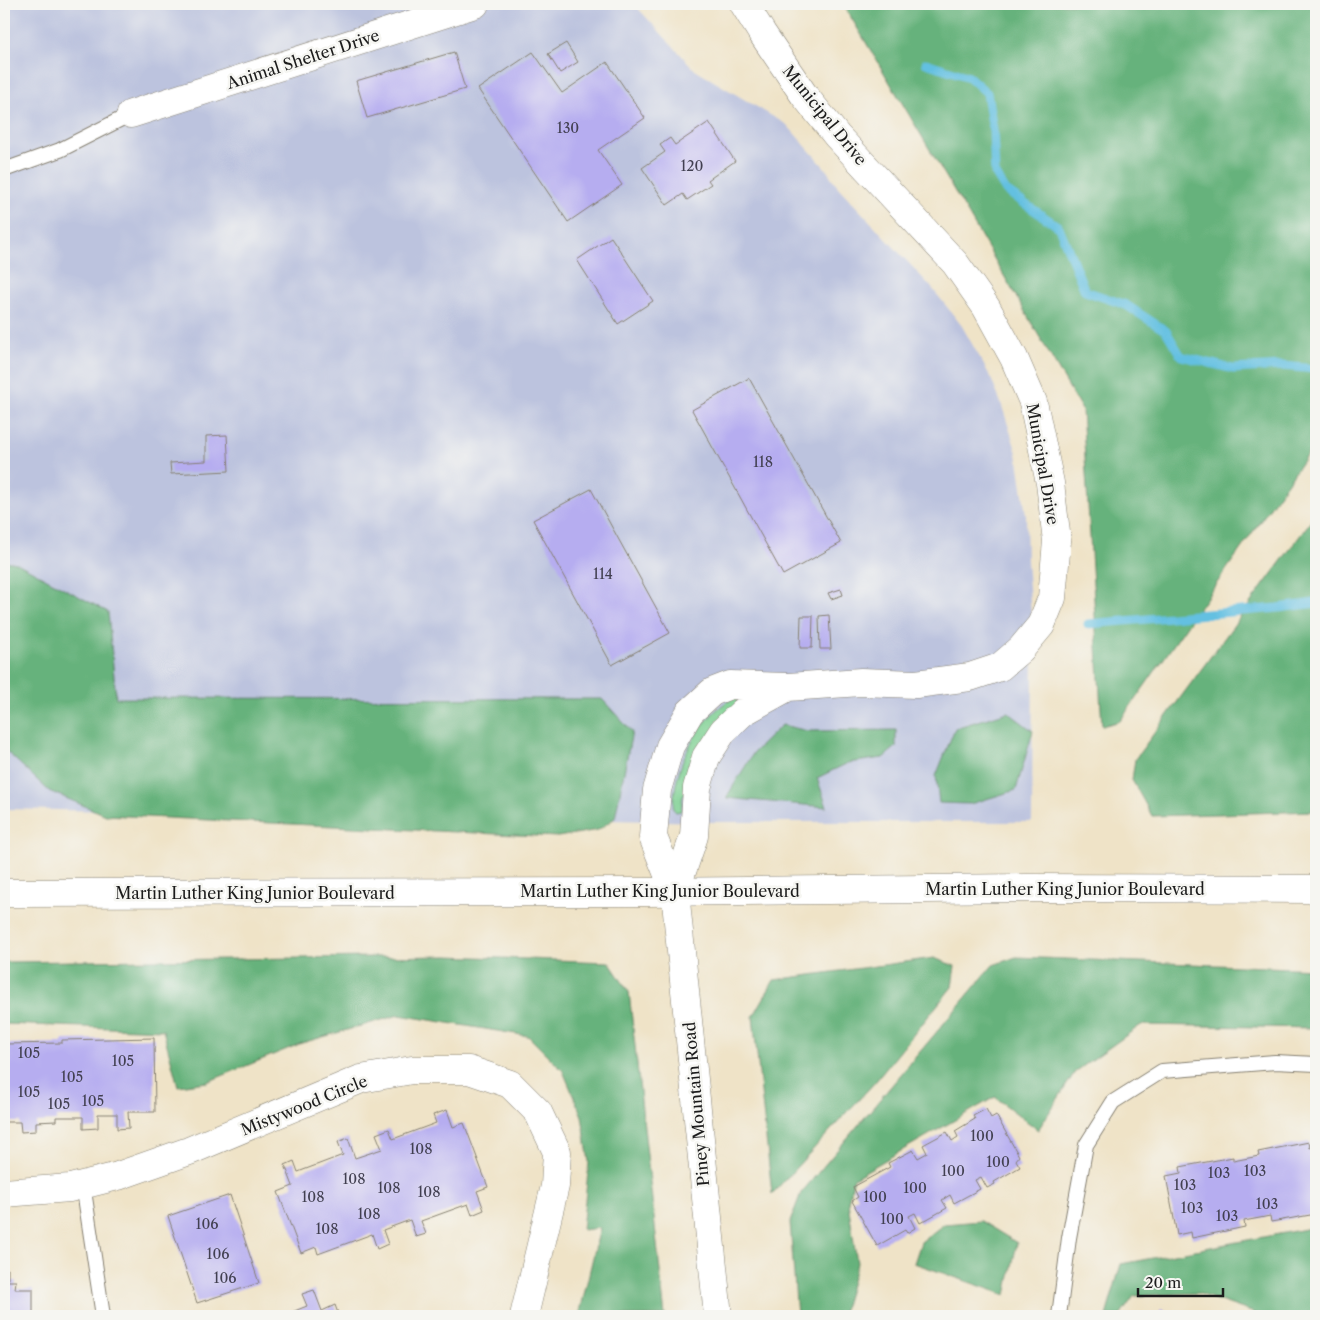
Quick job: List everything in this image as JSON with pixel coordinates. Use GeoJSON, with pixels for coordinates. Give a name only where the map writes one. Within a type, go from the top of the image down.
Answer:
{"type":"FeatureCollection","features":[{"type":"Feature","properties":{"kind":"street","name":"Animal Shelter Drive"},"geometry":{"type":"LineString","coordinates":[[131,114],[475,4]]}},
{"type":"Feature","properties":{"kind":"street","name":"Municipal Drive"},"geometry":{"type":"LineString","coordinates":[[675,892],[653,837],[657,790],[670,746],[690,712],[712,692],[730,685],[788,687],[861,682],[916,684],[970,677],[1000,667],[1021,649],[1041,625],[1052,598],[1057,541],[1050,482],[1033,402],[1014,358],[986,308],[954,263],[837,136],[804,95],[744,4]]}},
{"type":"Feature","properties":{"kind":"street","name":"Municipal Drive"},"geometry":{"type":"LineString","coordinates":[[675,892],[694,836],[697,788],[706,757],[723,731],[743,712],[788,687]]}},
{"type":"Feature","properties":{"kind":"street","name":"Martin Luther King Junior Boulevard"},"geometry":{"type":"LineString","coordinates":[[4,893],[675,892],[1027,888],[1316,889]]}},
{"type":"Feature","properties":{"kind":"street","name":"Piney Mountain Road"},"geometry":{"type":"LineString","coordinates":[[675,892],[718,1316]]}},
{"type":"Feature","properties":{"kind":"street","name":"Mistywood Circle"},"geometry":{"type":"LineString","coordinates":[[4,1193],[70,1188],[118,1176],[189,1151],[361,1079],[412,1070],[469,1070],[510,1084],[538,1112],[557,1152],[556,1186],[524,1316]]}},
{"type":"Feature","properties":{"kind":"lane"},"geometry":{"type":"LineString","coordinates":[[4,170],[60,150],[131,114]]}},
{"type":"Feature","properties":{"kind":"lane"},"geometry":{"type":"LineString","coordinates":[[1059,1316],[1070,1229],[1086,1145],[1113,1102],[1162,1071],[1275,1062],[1316,1064]]}},
{"type":"Feature","properties":{"kind":"lane"},"geometry":{"type":"LineString","coordinates":[[83,1184],[103,1316]]}},
{"type":"Feature","properties":{"kind":"shaded area"},"geometry":{"type":"Polygon","coordinates":[[[4,4],[634,4],[695,70],[787,125],[825,168],[838,187],[932,288],[962,326],[990,376],[1001,403],[1017,453],[1026,515],[1027,561],[1033,641],[1032,822],[713,822],[4,809],[4,4]]]}},
{"type":"Feature","properties":{"kind":"green space"},"geometry":{"type":"Polygon","coordinates":[[[843,4],[1316,4],[1316,442],[1120,721],[1102,726],[1082,410],[843,4]]]}},
{"type":"Feature","properties":{"kind":"green space"},"geometry":{"type":"Polygon","coordinates":[[[1316,514],[1316,811],[1152,816],[1132,780],[1135,759],[1316,514]]]}},
{"type":"Feature","properties":{"kind":"green space"},"geometry":{"type":"Polygon","coordinates":[[[4,561],[17,563],[108,612],[116,698],[602,699],[632,732],[615,818],[598,830],[558,837],[106,815],[49,791],[4,749],[4,561]]]}},
{"type":"Feature","properties":{"kind":"green space"},"geometry":{"type":"Polygon","coordinates":[[[733,698],[736,698],[738,701],[683,796],[681,811],[676,812],[673,809],[674,793],[689,746],[708,718],[733,698]]]}},
{"type":"Feature","properties":{"kind":"green space"},"geometry":{"type":"Polygon","coordinates":[[[1008,712],[1033,731],[1016,790],[970,804],[939,803],[936,776],[955,728],[1008,712]]]}},
{"type":"Feature","properties":{"kind":"green space"},"geometry":{"type":"Polygon","coordinates":[[[782,725],[808,731],[896,730],[896,747],[883,758],[848,763],[817,778],[827,807],[726,798],[754,752],[782,725]]]}},
{"type":"Feature","properties":{"kind":"green space"},"geometry":{"type":"Polygon","coordinates":[[[447,956],[609,962],[629,992],[665,1316],[579,1316],[600,1228],[582,1230],[589,1162],[582,1116],[563,1071],[528,1036],[399,1015],[302,1043],[207,1082],[178,1086],[163,1030],[4,1024],[4,962],[447,956]]]}},
{"type":"Feature","properties":{"kind":"green space"},"geometry":{"type":"Polygon","coordinates":[[[1016,957],[1316,969],[1316,1028],[1141,1025],[1075,1072],[1038,1130],[995,1097],[854,1178],[848,1202],[857,1263],[842,1316],[797,1316],[790,1222],[801,1193],[993,965],[1016,957]]]}},
{"type":"Feature","properties":{"kind":"green space"},"geometry":{"type":"Polygon","coordinates":[[[934,958],[955,966],[952,987],[876,1081],[772,1194],[753,1017],[774,980],[934,958]]]}},
{"type":"Feature","properties":{"kind":"green space"},"geometry":{"type":"Polygon","coordinates":[[[981,1221],[1017,1243],[1006,1295],[914,1263],[921,1242],[944,1224],[981,1221]]]}},
{"type":"Feature","properties":{"kind":"green space"},"geometry":{"type":"Polygon","coordinates":[[[1316,1227],[1316,1316],[1263,1316],[1197,1293],[1134,1296],[1120,1316],[1106,1316],[1121,1264],[1316,1227]]]}},
{"type":"Feature","properties":{"kind":"building"},"geometry":{"type":"Polygon","coordinates":[[[566,43],[578,62],[560,73],[548,54],[566,43]]]}},
{"type":"Feature","properties":{"kind":"building"},"geometry":{"type":"Polygon","coordinates":[[[454,52],[465,89],[367,118],[356,81],[454,52]]]}},
{"type":"Feature","properties":{"kind":"building"},"geometry":{"type":"Polygon","coordinates":[[[533,52],[562,93],[607,62],[645,118],[598,150],[622,185],[568,222],[478,89],[533,52]]]}},
{"type":"Feature","properties":{"kind":"building"},"geometry":{"type":"Polygon","coordinates":[[[709,122],[735,161],[708,180],[711,184],[687,200],[683,194],[667,205],[642,168],[665,152],[660,145],[670,138],[675,145],[709,122]]]}},
{"type":"Feature","properties":{"kind":"building"},"geometry":{"type":"Polygon","coordinates":[[[611,237],[653,301],[618,324],[577,260],[611,237]]]}},
{"type":"Feature","properties":{"kind":"building"},"geometry":{"type":"Polygon","coordinates":[[[749,378],[841,543],[783,575],[692,410],[749,378]]]}},
{"type":"Feature","properties":{"kind":"building"},"geometry":{"type":"Polygon","coordinates":[[[227,435],[229,471],[171,474],[170,463],[206,461],[206,436],[227,435]]]}},
{"type":"Feature","properties":{"kind":"building"},"geometry":{"type":"Polygon","coordinates":[[[591,489],[670,633],[612,665],[533,520],[591,489]]]}},
{"type":"Feature","properties":{"kind":"building"},"geometry":{"type":"Polygon","coordinates":[[[841,589],[843,595],[831,599],[828,593],[841,589]]]}},
{"type":"Feature","properties":{"kind":"building"},"geometry":{"type":"Polygon","coordinates":[[[829,615],[831,649],[820,649],[819,616],[829,615]]]}},
{"type":"Feature","properties":{"kind":"building"},"geometry":{"type":"Polygon","coordinates":[[[801,616],[813,616],[812,648],[800,648],[801,616]]]}},
{"type":"Feature","properties":{"kind":"building"},"geometry":{"type":"Polygon","coordinates":[[[154,1038],[155,1112],[128,1112],[129,1128],[117,1129],[117,1114],[98,1114],[98,1128],[83,1129],[83,1117],[56,1117],[56,1121],[36,1122],[36,1131],[21,1132],[20,1122],[4,1122],[4,1044],[62,1043],[62,1040],[154,1038]]]}},
{"type":"Feature","properties":{"kind":"building"},"geometry":{"type":"Polygon","coordinates":[[[986,1109],[991,1118],[996,1115],[1019,1156],[1016,1160],[1020,1167],[987,1188],[981,1177],[975,1180],[980,1189],[954,1203],[950,1195],[942,1200],[947,1208],[920,1223],[915,1213],[909,1216],[915,1228],[907,1233],[905,1230],[877,1246],[852,1201],[858,1197],[853,1187],[890,1167],[888,1163],[913,1150],[918,1158],[927,1153],[923,1145],[947,1132],[952,1141],[958,1137],[955,1131],[975,1119],[973,1116],[986,1109]]]}},
{"type":"Feature","properties":{"kind":"building"},"geometry":{"type":"Polygon","coordinates":[[[447,1110],[453,1127],[464,1123],[488,1187],[477,1191],[484,1210],[472,1215],[468,1204],[421,1221],[426,1234],[416,1237],[410,1220],[383,1230],[388,1244],[377,1249],[372,1234],[318,1254],[316,1247],[301,1253],[278,1192],[293,1186],[285,1165],[294,1161],[298,1172],[343,1155],[338,1142],[348,1138],[355,1158],[382,1149],[376,1134],[389,1129],[393,1139],[436,1123],[433,1115],[447,1110]]]}},
{"type":"Feature","properties":{"kind":"building"},"geometry":{"type":"Polygon","coordinates":[[[1309,1142],[1310,1148],[1316,1146],[1316,1214],[1271,1222],[1270,1216],[1244,1221],[1245,1227],[1192,1238],[1191,1232],[1177,1235],[1166,1176],[1181,1173],[1180,1167],[1233,1157],[1233,1161],[1259,1156],[1258,1152],[1309,1142]]]}},
{"type":"Feature","properties":{"kind":"building"},"geometry":{"type":"Polygon","coordinates":[[[230,1195],[259,1283],[197,1303],[168,1216],[230,1195]]]}},
{"type":"Feature","properties":{"kind":"building"},"geometry":{"type":"Polygon","coordinates":[[[4,1269],[8,1269],[8,1281],[16,1281],[15,1289],[33,1289],[33,1316],[4,1316],[4,1269]]]}},
{"type":"Feature","properties":{"kind":"building"},"geometry":{"type":"Polygon","coordinates":[[[314,1290],[322,1311],[335,1305],[339,1316],[282,1316],[307,1306],[302,1294],[314,1290]]]}},
{"type":"Feature","properties":{"kind":"building"},"geometry":{"type":"Polygon","coordinates":[[[1161,1309],[1175,1316],[1157,1316],[1161,1309]]]}},
{"type":"Feature","properties":{"kind":"waterway"},"geometry":{"type":"LineString","coordinates":[[926,63],[969,77],[987,93],[993,130],[995,173],[1006,191],[1059,227],[1085,291],[1126,305],[1166,331],[1181,356],[1233,369],[1282,366],[1316,369]]}},
{"type":"Feature","properties":{"kind":"waterway"},"geometry":{"type":"LineString","coordinates":[[1088,624],[1316,603]]}}]}
